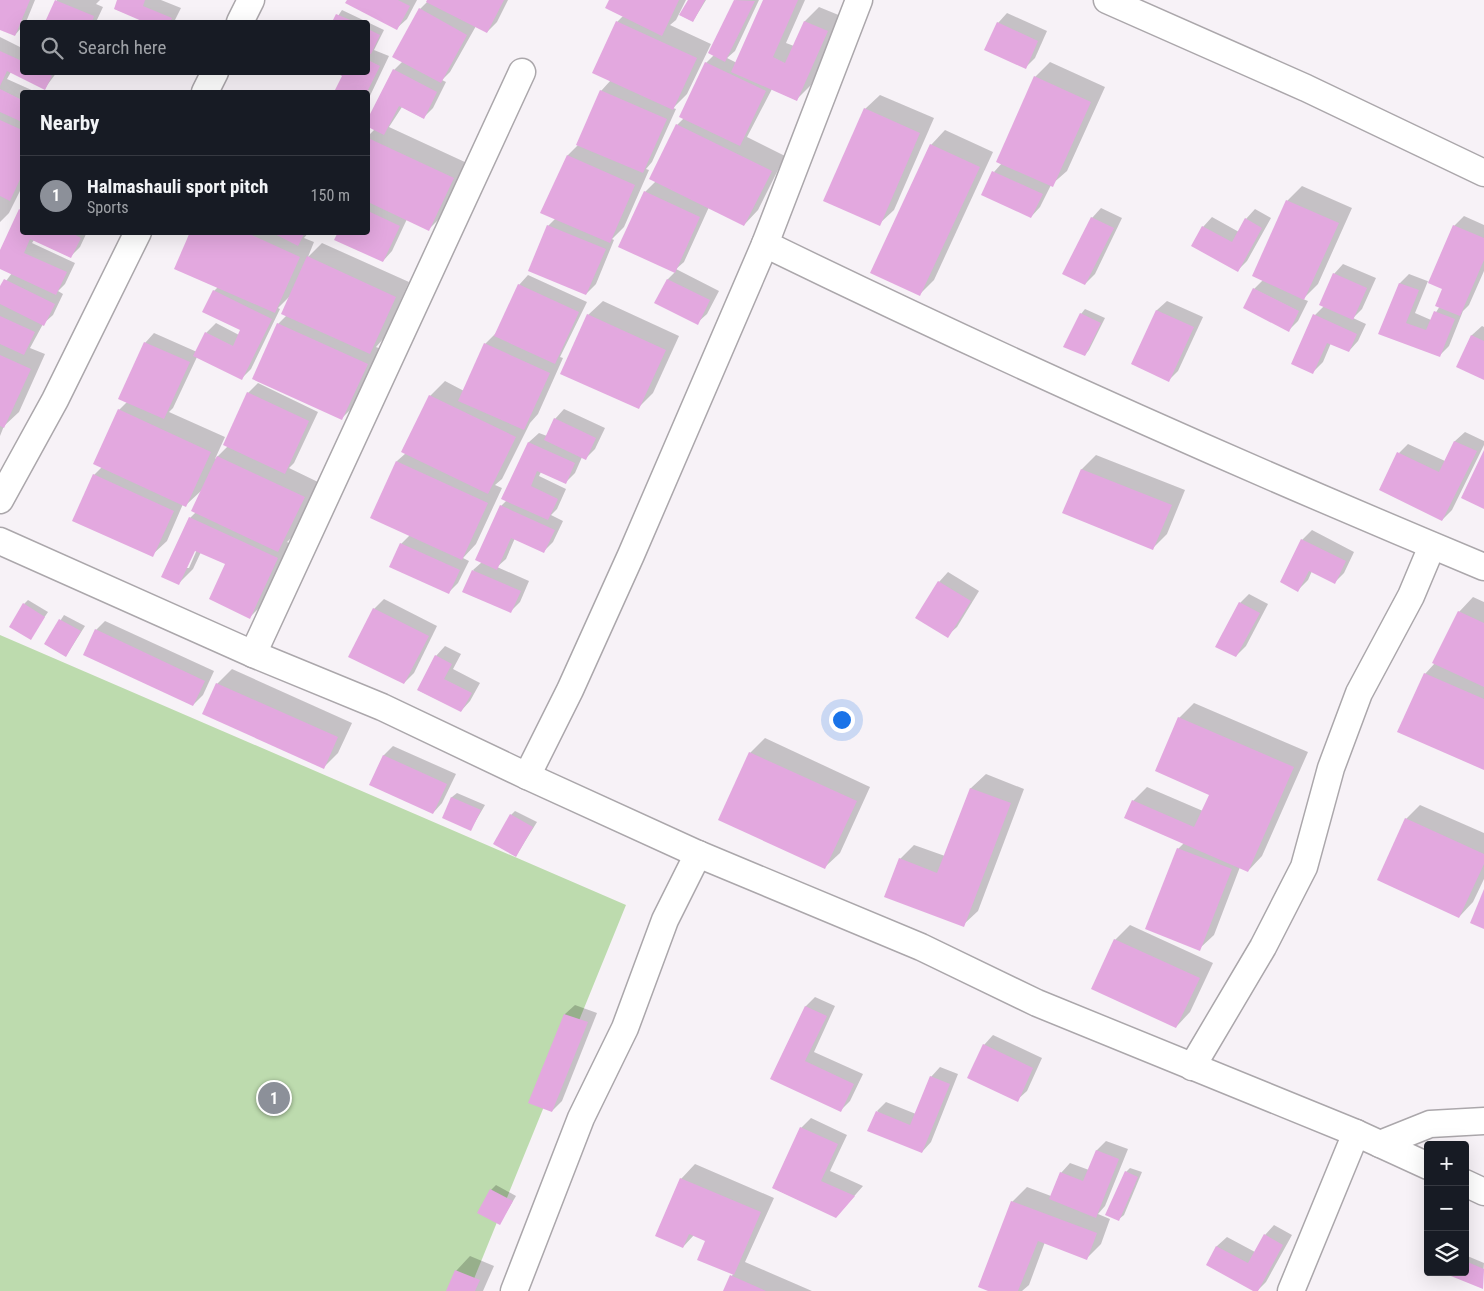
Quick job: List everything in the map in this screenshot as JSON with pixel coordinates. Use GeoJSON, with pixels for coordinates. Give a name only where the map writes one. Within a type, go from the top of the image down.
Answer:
{"type":"FeatureCollection","features":[{"type":"Feature","properties":{"kind":"street"},"geometry":{"type":"LineString","coordinates":[[241,20],[251,0]]}},
{"type":"Feature","properties":{"kind":"street"},"geometry":{"type":"LineString","coordinates":[[527,776],[570,690],[627,564],[765,244],[859,0]]}},
{"type":"Feature","properties":{"kind":"street"},"geometry":{"type":"LineString","coordinates":[[1107,0],[1306,88],[1484,172]]}},
{"type":"Feature","properties":{"kind":"street"},"geometry":{"type":"LineString","coordinates":[[253,654],[522,72]]}},
{"type":"Feature","properties":{"kind":"street"},"geometry":{"type":"LineString","coordinates":[[206,90],[214,75]]}},
{"type":"Feature","properties":{"kind":"street"},"geometry":{"type":"LineString","coordinates":[[0,500],[55,400],[137,235]]}},
{"type":"Feature","properties":{"kind":"street"},"geometry":{"type":"LineString","coordinates":[[765,244],[904,312],[1212,451],[1484,567]]}},
{"type":"Feature","properties":{"kind":"street"},"geometry":{"type":"LineString","coordinates":[[0,541],[253,654],[382,707],[698,854],[922,947],[1037,1003],[1356,1134],[1424,1164]]}},
{"type":"Feature","properties":{"kind":"street"},"geometry":{"type":"LineString","coordinates":[[1192,1067],[1263,947],[1304,867],[1331,768],[1359,693],[1411,596],[1432,546]]}},
{"type":"Feature","properties":{"kind":"street"},"geometry":{"type":"LineString","coordinates":[[514,1291],[581,1118],[624,1028],[665,920],[698,854]]}},
{"type":"Feature","properties":{"kind":"street"},"geometry":{"type":"LineString","coordinates":[[1380,1144],[1430,1124],[1484,1121]]}},
{"type":"Feature","properties":{"kind":"street"},"geometry":{"type":"LineString","coordinates":[[1291,1291],[1356,1134]]}},
{"type":"Feature","properties":{"kind":"street"},"geometry":{"type":"LineString","coordinates":[[1469,1185],[1484,1192]]}},
{"type":"Feature","properties":{"kind":"green space"},"geometry":{"type":"Polygon","coordinates":[[[0,635],[626,905],[469,1291],[0,1291],[0,635]]]}},
{"type":"Feature","properties":{"kind":"building"},"geometry":{"type":"Polygon","coordinates":[[[0,0],[30,0],[20,20],[15,36],[0,30],[0,0]]]}},
{"type":"Feature","properties":{"kind":"building"},"geometry":{"type":"Polygon","coordinates":[[[55,0],[94,16],[93,20],[46,20],[55,0]]]}},
{"type":"Feature","properties":{"kind":"building"},"geometry":{"type":"Polygon","coordinates":[[[117,0],[145,0],[143,6],[172,18],[171,20],[139,20],[114,9],[117,0]]]}},
{"type":"Feature","properties":{"kind":"building"},"geometry":{"type":"Polygon","coordinates":[[[347,0],[398,0],[410,6],[397,30],[345,3],[347,0]]]}},
{"type":"Feature","properties":{"kind":"building"},"geometry":{"type":"Polygon","coordinates":[[[427,0],[504,0],[487,33],[426,2],[427,0]]]}},
{"type":"Feature","properties":{"kind":"building"},"geometry":{"type":"Polygon","coordinates":[[[609,0],[679,0],[662,36],[605,8],[609,0]]]}},
{"type":"Feature","properties":{"kind":"building"},"geometry":{"type":"Polygon","coordinates":[[[688,0],[705,0],[693,22],[679,15],[688,0]]]}},
{"type":"Feature","properties":{"kind":"building"},"geometry":{"type":"Polygon","coordinates":[[[734,0],[755,1],[725,62],[708,53],[734,0]]]}},
{"type":"Feature","properties":{"kind":"building"},"geometry":{"type":"Polygon","coordinates":[[[763,0],[798,0],[773,57],[785,63],[804,21],[828,31],[797,101],[731,72],[763,0]]]}},
{"type":"Feature","properties":{"kind":"building"},"geometry":{"type":"Polygon","coordinates":[[[419,8],[467,35],[441,83],[392,57],[419,8]]]}},
{"type":"Feature","properties":{"kind":"building"},"geometry":{"type":"Polygon","coordinates":[[[336,14],[350,20],[333,20],[336,14]]]}},
{"type":"Feature","properties":{"kind":"building"},"geometry":{"type":"Polygon","coordinates":[[[616,21],[697,58],[673,110],[592,73],[616,21]]]}},
{"type":"Feature","properties":{"kind":"building"},"geometry":{"type":"Polygon","coordinates":[[[997,22],[1038,41],[1026,69],[984,50],[997,22]]]}},
{"type":"Feature","properties":{"kind":"building"},"geometry":{"type":"Polygon","coordinates":[[[370,30],[380,35],[370,54],[370,30]]]}},
{"type":"Feature","properties":{"kind":"building"},"geometry":{"type":"Polygon","coordinates":[[[0,51],[20,60],[20,75],[52,76],[45,90],[7,71],[0,86],[0,51]]]}},
{"type":"Feature","properties":{"kind":"building"},"geometry":{"type":"Polygon","coordinates":[[[370,61],[380,66],[368,90],[335,90],[342,76],[340,75],[370,75],[370,61]]]}},
{"type":"Feature","properties":{"kind":"building"},"geometry":{"type":"Polygon","coordinates":[[[705,62],[766,91],[740,146],[679,117],[705,62]]]}},
{"type":"Feature","properties":{"kind":"building"},"geometry":{"type":"Polygon","coordinates":[[[393,69],[437,92],[424,119],[399,106],[384,135],[370,128],[370,114],[393,69]]]}},
{"type":"Feature","properties":{"kind":"building"},"geometry":{"type":"Polygon","coordinates":[[[1034,76],[1091,102],[1053,187],[996,162],[1034,76]]]}},
{"type":"Feature","properties":{"kind":"building"},"geometry":{"type":"Polygon","coordinates":[[[0,89],[20,99],[20,121],[0,112],[0,89]]]}},
{"type":"Feature","properties":{"kind":"building"},"geometry":{"type":"Polygon","coordinates":[[[600,90],[667,119],[643,173],[576,145],[600,90]]]}},
{"type":"Feature","properties":{"kind":"building"},"geometry":{"type":"Polygon","coordinates":[[[864,108],[920,133],[880,226],[823,201],[864,108]]]}},
{"type":"Feature","properties":{"kind":"building"},"geometry":{"type":"Polygon","coordinates":[[[0,120],[20,129],[20,179],[10,201],[0,196],[0,120]]]}},
{"type":"Feature","properties":{"kind":"building"},"geometry":{"type":"Polygon","coordinates":[[[676,124],[772,171],[744,226],[649,179],[676,124]]]}},
{"type":"Feature","properties":{"kind":"building"},"geometry":{"type":"Polygon","coordinates":[[[370,139],[454,178],[429,231],[370,203],[370,139]]]}},
{"type":"Feature","properties":{"kind":"building"},"geometry":{"type":"Polygon","coordinates":[[[930,144],[980,167],[920,296],[870,273],[930,144]]]}},
{"type":"Feature","properties":{"kind":"building"},"geometry":{"type":"Polygon","coordinates":[[[567,155],[635,185],[610,243],[540,213],[567,155]]]}},
{"type":"Feature","properties":{"kind":"building"},"geometry":{"type":"Polygon","coordinates":[[[992,171],[1043,194],[1031,218],[981,195],[992,171]]]}},
{"type":"Feature","properties":{"kind":"building"},"geometry":{"type":"Polygon","coordinates":[[[644,191],[700,217],[675,273],[618,247],[644,191]]]}},
{"type":"Feature","properties":{"kind":"building"},"geometry":{"type":"Polygon","coordinates":[[[1286,200],[1339,223],[1304,300],[1252,276],[1286,200]]]}},
{"type":"Feature","properties":{"kind":"building"},"geometry":{"type":"Polygon","coordinates":[[[19,209],[20,235],[76,235],[81,238],[71,258],[30,239],[24,253],[67,272],[56,295],[0,269],[0,250],[19,209]]]}},
{"type":"Feature","properties":{"kind":"building"},"geometry":{"type":"Polygon","coordinates":[[[370,212],[400,226],[383,262],[334,240],[336,235],[370,235],[370,212]]]}},
{"type":"Feature","properties":{"kind":"building"},"geometry":{"type":"Polygon","coordinates":[[[1091,217],[1114,228],[1085,285],[1062,274],[1091,217]]]}},
{"type":"Feature","properties":{"kind":"building"},"geometry":{"type":"Polygon","coordinates":[[[1245,218],[1262,228],[1238,272],[1191,246],[1202,226],[1232,242],[1245,218]]]}},
{"type":"Feature","properties":{"kind":"building"},"geometry":{"type":"Polygon","coordinates":[[[547,225],[606,249],[586,295],[528,271],[547,225]]]}},
{"type":"Feature","properties":{"kind":"building"},"geometry":{"type":"Polygon","coordinates":[[[1453,225],[1484,238],[1484,260],[1460,316],[1435,306],[1442,289],[1428,283],[1453,225]]]}},
{"type":"Feature","properties":{"kind":"building"},"geometry":{"type":"Polygon","coordinates":[[[189,235],[252,235],[300,257],[275,313],[174,269],[189,235]]]}},
{"type":"Feature","properties":{"kind":"building"},"geometry":{"type":"Polygon","coordinates":[[[277,235],[304,235],[298,246],[277,235]]]}},
{"type":"Feature","properties":{"kind":"building"},"geometry":{"type":"Polygon","coordinates":[[[307,256],[396,297],[370,354],[281,314],[307,256]]]}},
{"type":"Feature","properties":{"kind":"building"},"geometry":{"type":"Polygon","coordinates":[[[1333,273],[1367,288],[1353,320],[1319,305],[1333,273]]]}},
{"type":"Feature","properties":{"kind":"building"},"geometry":{"type":"Polygon","coordinates":[[[4,279],[55,304],[44,326],[0,304],[0,286],[4,279]]]}},
{"type":"Feature","properties":{"kind":"building"},"geometry":{"type":"Polygon","coordinates":[[[667,279],[710,300],[698,325],[654,303],[667,279]]]}},
{"type":"Feature","properties":{"kind":"building"},"geometry":{"type":"Polygon","coordinates":[[[1399,283],[1419,290],[1406,323],[1426,330],[1434,311],[1455,319],[1440,357],[1378,334],[1399,283]]]}},
{"type":"Feature","properties":{"kind":"building"},"geometry":{"type":"Polygon","coordinates":[[[518,284],[579,312],[555,364],[494,336],[518,284]]]}},
{"type":"Feature","properties":{"kind":"building"},"geometry":{"type":"Polygon","coordinates":[[[1253,288],[1299,311],[1289,332],[1243,308],[1253,288]]]}},
{"type":"Feature","properties":{"kind":"building"},"geometry":{"type":"Polygon","coordinates":[[[213,290],[272,319],[242,380],[193,356],[205,332],[233,346],[240,330],[202,312],[213,290]]]}},
{"type":"Feature","properties":{"kind":"building"},"geometry":{"type":"Polygon","coordinates":[[[1156,310],[1194,327],[1169,382],[1131,364],[1156,310]]]}},
{"type":"Feature","properties":{"kind":"building"},"geometry":{"type":"Polygon","coordinates":[[[1080,313],[1101,323],[1085,356],[1063,347],[1080,313]]]}},
{"type":"Feature","properties":{"kind":"building"},"geometry":{"type":"Polygon","coordinates":[[[587,314],[666,350],[639,409],[560,374],[587,314]]]}},
{"type":"Feature","properties":{"kind":"building"},"geometry":{"type":"Polygon","coordinates":[[[1313,314],[1357,334],[1349,352],[1327,343],[1313,374],[1291,364],[1313,314]]]}},
{"type":"Feature","properties":{"kind":"building"},"geometry":{"type":"Polygon","coordinates":[[[0,316],[35,332],[24,355],[0,344],[0,316]]]}},
{"type":"Feature","properties":{"kind":"building"},"geometry":{"type":"Polygon","coordinates":[[[277,323],[368,364],[342,420],[252,379],[277,323]]]}},
{"type":"Feature","properties":{"kind":"building"},"geometry":{"type":"Polygon","coordinates":[[[1471,335],[1484,341],[1484,380],[1456,367],[1471,335]]]}},
{"type":"Feature","properties":{"kind":"building"},"geometry":{"type":"Polygon","coordinates":[[[144,342],[190,362],[164,419],[118,399],[144,342]]]}},
{"type":"Feature","properties":{"kind":"building"},"geometry":{"type":"Polygon","coordinates":[[[484,343],[550,373],[524,430],[458,401],[484,343]]]}},
{"type":"Feature","properties":{"kind":"building"},"geometry":{"type":"Polygon","coordinates":[[[0,355],[31,369],[4,428],[0,426],[0,355]]]}},
{"type":"Feature","properties":{"kind":"building"},"geometry":{"type":"Polygon","coordinates":[[[247,392],[309,421],[285,474],[223,445],[247,392]]]}},
{"type":"Feature","properties":{"kind":"building"},"geometry":{"type":"Polygon","coordinates":[[[429,395],[516,437],[488,494],[401,452],[429,395]]]}},
{"type":"Feature","properties":{"kind":"building"},"geometry":{"type":"Polygon","coordinates":[[[118,409],[211,452],[186,507],[93,464],[118,409]]]}},
{"type":"Feature","properties":{"kind":"building"},"geometry":{"type":"Polygon","coordinates":[[[554,418],[596,438],[586,460],[544,440],[554,418]]]}},
{"type":"Feature","properties":{"kind":"building"},"geometry":{"type":"Polygon","coordinates":[[[1454,441],[1477,451],[1442,521],[1379,490],[1397,452],[1439,472],[1454,441]]]}},
{"type":"Feature","properties":{"kind":"building"},"geometry":{"type":"Polygon","coordinates":[[[528,442],[575,463],[566,484],[537,471],[531,486],[558,499],[548,520],[501,499],[528,442]]]}},
{"type":"Feature","properties":{"kind":"building"},"geometry":{"type":"Polygon","coordinates":[[[1484,450],[1484,509],[1461,498],[1484,450]]]}},
{"type":"Feature","properties":{"kind":"building"},"geometry":{"type":"Polygon","coordinates":[[[217,456],[305,497],[278,552],[191,511],[217,456]]]}},
{"type":"Feature","properties":{"kind":"building"},"geometry":{"type":"Polygon","coordinates":[[[396,461],[488,503],[462,560],[370,518],[396,461]]]}},
{"type":"Feature","properties":{"kind":"building"},"geometry":{"type":"Polygon","coordinates":[[[1081,469],[1172,505],[1153,550],[1062,513],[1081,469]]]}},
{"type":"Feature","properties":{"kind":"building"},"geometry":{"type":"Polygon","coordinates":[[[93,474],[174,511],[153,557],[72,521],[93,474]]]}},
{"type":"Feature","properties":{"kind":"building"},"geometry":{"type":"Polygon","coordinates":[[[500,505],[555,530],[544,553],[511,538],[497,570],[475,560],[500,505]]]}},
{"type":"Feature","properties":{"kind":"building"},"geometry":{"type":"Polygon","coordinates":[[[189,517],[278,558],[250,619],[209,599],[225,564],[195,551],[179,585],[161,577],[189,517]]]}},
{"type":"Feature","properties":{"kind":"building"},"geometry":{"type":"Polygon","coordinates":[[[1301,539],[1346,561],[1335,584],[1309,571],[1298,592],[1280,582],[1301,539]]]}},
{"type":"Feature","properties":{"kind":"building"},"geometry":{"type":"Polygon","coordinates":[[[400,543],[460,570],[449,594],[389,567],[400,543]]]}},
{"type":"Feature","properties":{"kind":"building"},"geometry":{"type":"Polygon","coordinates":[[[472,570],[521,591],[511,613],[462,592],[472,570]]]}},
{"type":"Feature","properties":{"kind":"building"},"geometry":{"type":"Polygon","coordinates":[[[938,581],[971,601],[948,638],[915,618],[938,581]]]}},
{"type":"Feature","properties":{"kind":"building"},"geometry":{"type":"Polygon","coordinates":[[[1239,602],[1260,613],[1236,657],[1215,647],[1239,602]]]}},
{"type":"Feature","properties":{"kind":"building"},"geometry":{"type":"Polygon","coordinates":[[[23,603],[45,617],[31,640],[9,627],[23,603]]]}},
{"type":"Feature","properties":{"kind":"building"},"geometry":{"type":"Polygon","coordinates":[[[373,608],[429,636],[404,684],[348,657],[373,608]]]}},
{"type":"Feature","properties":{"kind":"building"},"geometry":{"type":"Polygon","coordinates":[[[1458,611],[1484,623],[1484,687],[1432,663],[1458,611]]]}},
{"type":"Feature","properties":{"kind":"building"},"geometry":{"type":"Polygon","coordinates":[[[59,619],[81,631],[66,657],[44,644],[59,619]]]}},
{"type":"Feature","properties":{"kind":"building"},"geometry":{"type":"Polygon","coordinates":[[[95,629],[205,681],[193,706],[83,655],[95,629]]]}},
{"type":"Feature","properties":{"kind":"building"},"geometry":{"type":"Polygon","coordinates":[[[435,655],[452,664],[444,679],[472,693],[461,712],[417,690],[435,655]]]}},
{"type":"Feature","properties":{"kind":"building"},"geometry":{"type":"Polygon","coordinates":[[[1424,673],[1484,699],[1484,770],[1397,732],[1424,673]]]}},
{"type":"Feature","properties":{"kind":"building"},"geometry":{"type":"Polygon","coordinates":[[[216,683],[338,737],[324,769],[202,714],[216,683]]]}},
{"type":"Feature","properties":{"kind":"building"},"geometry":{"type":"Polygon","coordinates":[[[1178,717],[1294,767],[1248,872],[1124,818],[1132,800],[1194,827],[1209,795],[1155,771],[1178,717]]]}},
{"type":"Feature","properties":{"kind":"building"},"geometry":{"type":"Polygon","coordinates":[[[749,752],[857,801],[825,869],[718,820],[749,752]]]}},
{"type":"Feature","properties":{"kind":"building"},"geometry":{"type":"Polygon","coordinates":[[[383,755],[447,784],[433,814],[369,785],[383,755]]]}},
{"type":"Feature","properties":{"kind":"building"},"geometry":{"type":"Polygon","coordinates":[[[970,788],[1011,803],[964,927],[884,897],[899,858],[937,873],[970,788]]]}},
{"type":"Feature","properties":{"kind":"building"},"geometry":{"type":"Polygon","coordinates":[[[451,797],[481,810],[471,831],[442,818],[451,797]]]}},
{"type":"Feature","properties":{"kind":"building"},"geometry":{"type":"Polygon","coordinates":[[[510,814],[533,827],[516,857],[493,844],[510,814]]]}},
{"type":"Feature","properties":{"kind":"building"},"geometry":{"type":"Polygon","coordinates":[[[1405,818],[1484,854],[1484,864],[1459,918],[1377,880],[1405,818]]]}},
{"type":"Feature","properties":{"kind":"building"},"geometry":{"type":"Polygon","coordinates":[[[1177,848],[1232,869],[1200,951],[1145,929],[1177,848]]]}},
{"type":"Feature","properties":{"kind":"building"},"geometry":{"type":"Polygon","coordinates":[[[1484,889],[1484,929],[1470,923],[1484,889]]]}},
{"type":"Feature","properties":{"kind":"building"},"geometry":{"type":"Polygon","coordinates":[[[1114,939],[1200,978],[1176,1028],[1091,989],[1114,939]]]}},
{"type":"Feature","properties":{"kind":"building"},"geometry":{"type":"Polygon","coordinates":[[[805,1006],[827,1016],[805,1061],[854,1084],[841,1112],[770,1079],[805,1006]]]}},
{"type":"Feature","properties":{"kind":"building"},"geometry":{"type":"Polygon","coordinates":[[[564,1014],[588,1022],[552,1112],[528,1103],[564,1014]]]}},
{"type":"Feature","properties":{"kind":"building"},"geometry":{"type":"Polygon","coordinates":[[[983,1044],[1033,1068],[1018,1102],[967,1078],[983,1044]]]}},
{"type":"Feature","properties":{"kind":"building"},"geometry":{"type":"Polygon","coordinates":[[[930,1076],[950,1084],[922,1153],[867,1131],[876,1111],[910,1125],[930,1076]]]}},
{"type":"Feature","properties":{"kind":"building"},"geometry":{"type":"Polygon","coordinates":[[[800,1127],[838,1144],[821,1181],[855,1196],[836,1218],[772,1188],[800,1127]]]}},
{"type":"Feature","properties":{"kind":"building"},"geometry":{"type":"Polygon","coordinates":[[[1096,1150],[1119,1159],[1096,1218],[1049,1199],[1060,1172],[1083,1181],[1096,1150]]]}},
{"type":"Feature","properties":{"kind":"building"},"geometry":{"type":"Polygon","coordinates":[[[1125,1171],[1138,1177],[1119,1221],[1105,1215],[1125,1171]]]}},
{"type":"Feature","properties":{"kind":"building"},"geometry":{"type":"Polygon","coordinates":[[[680,1178],[761,1212],[734,1275],[697,1260],[705,1241],[689,1234],[683,1248],[655,1236],[680,1178]]]}},
{"type":"Feature","properties":{"kind":"building"},"geometry":{"type":"Polygon","coordinates":[[[490,1189],[513,1201],[500,1225],[477,1213],[490,1189]]]}},
{"type":"Feature","properties":{"kind":"building"},"geometry":{"type":"Polygon","coordinates":[[[1011,1201],[1097,1233],[1087,1260],[1038,1241],[1018,1291],[988,1291],[978,1287],[1011,1201]]]}},
{"type":"Feature","properties":{"kind":"building"},"geometry":{"type":"Polygon","coordinates":[[[1264,1234],[1283,1245],[1258,1291],[1253,1291],[1206,1265],[1216,1246],[1248,1263],[1264,1234]]]}},
{"type":"Feature","properties":{"kind":"building"},"geometry":{"type":"Polygon","coordinates":[[[1469,1263],[1484,1269],[1483,1289],[1451,1276],[1469,1276],[1469,1263]]]}},
{"type":"Feature","properties":{"kind":"building"},"geometry":{"type":"Polygon","coordinates":[[[455,1270],[480,1280],[475,1291],[446,1291],[455,1270]]]}},
{"type":"Feature","properties":{"kind":"building"},"geometry":{"type":"Polygon","coordinates":[[[730,1275],[766,1291],[723,1291],[730,1275]]]}},
{"type":"Feature","properties":{"kind":"place","name":"Halmashauli sport pitch"},"geometry":{"type":"Point","coordinates":[274,1098]}}]}
